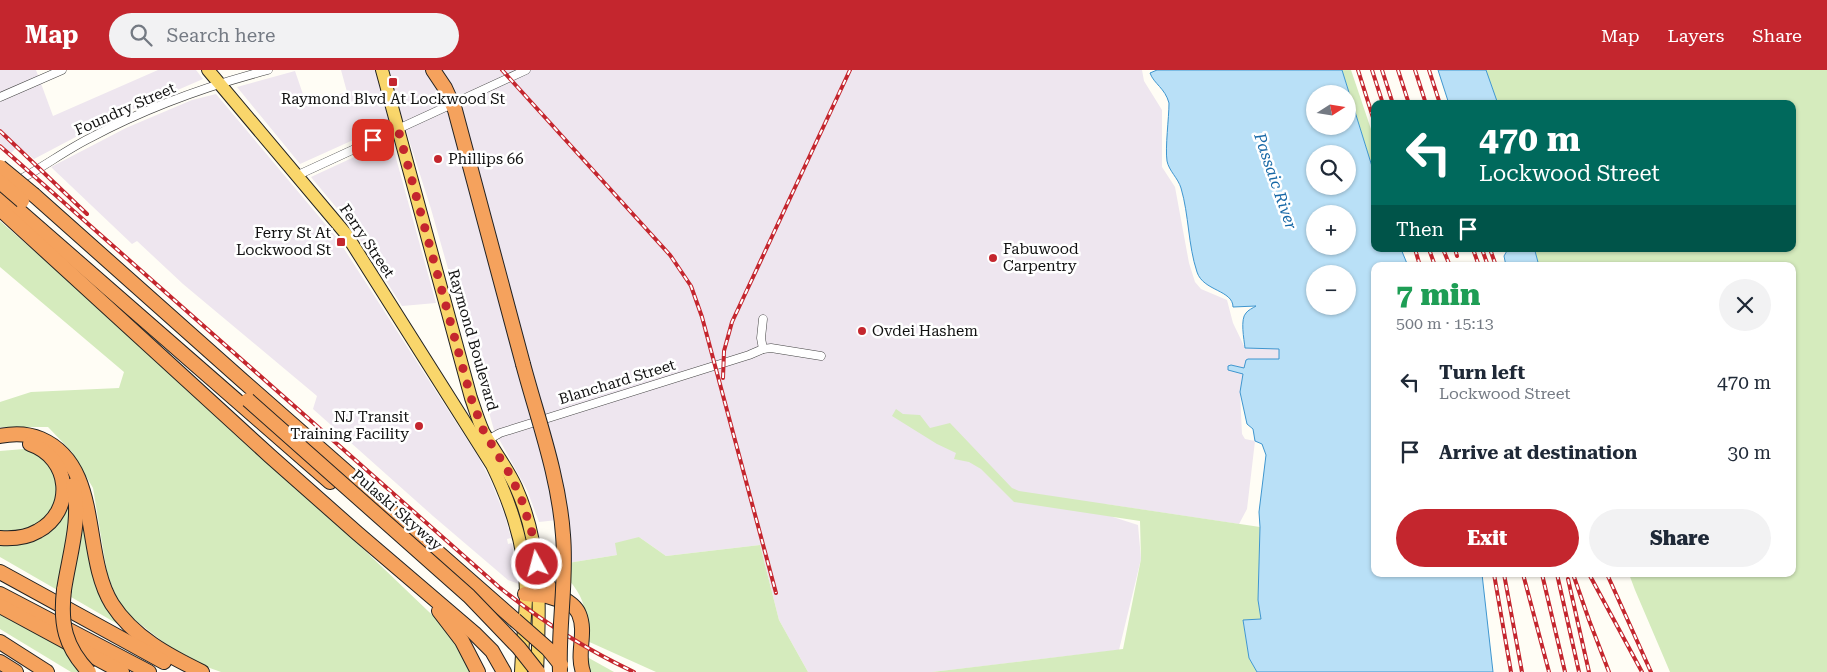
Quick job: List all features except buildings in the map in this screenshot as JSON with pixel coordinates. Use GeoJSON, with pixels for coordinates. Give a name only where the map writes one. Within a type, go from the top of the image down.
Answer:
{"type":"FeatureCollection","features":[{"type":"Feature","properties":{"kind":"highway"},"geometry":{"type":"LineString","coordinates":[[432,70],[441,80],[453,103],[553,473],[562,519],[564,556],[560,672]]}},
{"type":"Feature","properties":{"kind":"highway"},"geometry":{"type":"LineString","coordinates":[[0,167],[36,241],[357,533],[474,633],[492,651],[504,672]]}},
{"type":"Feature","properties":{"kind":"highway"},"geometry":{"type":"LineString","coordinates":[[0,182],[18,204],[247,408]]}},
{"type":"Feature","properties":{"kind":"highway"},"geometry":{"type":"LineString","coordinates":[[0,194],[18,204],[249,387],[552,653],[565,672]]}},
{"type":"Feature","properties":{"kind":"highway","name":"Pulaski Skyway"},"geometry":{"type":"LineString","coordinates":[[18,204],[226,381],[247,408],[435,575],[485,624],[527,672]]}},
{"type":"Feature","properties":{"kind":"highway"},"geometry":{"type":"LineString","coordinates":[[36,241],[247,408]]}},
{"type":"Feature","properties":{"kind":"highway","name":"Pulaski Skyway"},"geometry":{"type":"LineString","coordinates":[[247,408],[470,596],[503,630],[537,672]]}},
{"type":"Feature","properties":{"kind":"highway"},"geometry":{"type":"LineString","coordinates":[[0,436],[23,434],[53,445],[65,456],[79,479],[100,575],[112,605],[129,626],[146,640],[202,672]]}},
{"type":"Feature","properties":{"kind":"highway"},"geometry":{"type":"LineString","coordinates":[[42,440],[51,447],[63,462],[72,481],[75,495],[75,519],[64,590],[63,612],[66,636],[75,654],[89,672]]}},
{"type":"Feature","properties":{"kind":"highway"},"geometry":{"type":"LineString","coordinates":[[0,444],[22,442],[43,450],[58,466],[64,488],[59,510],[45,526],[26,536],[0,538]]}},
{"type":"Feature","properties":{"kind":"highway"},"geometry":{"type":"LineString","coordinates":[[357,533],[368,546],[438,610],[462,641],[478,672]]}},
{"type":"Feature","properties":{"kind":"highway"},"geometry":{"type":"LineString","coordinates":[[536,552],[549,587],[578,611],[582,625],[579,656],[583,672]]}},
{"type":"Feature","properties":{"kind":"highway"},"geometry":{"type":"LineString","coordinates":[[0,572],[185,672]]}},
{"type":"Feature","properties":{"kind":"highway"},"geometry":{"type":"LineString","coordinates":[[0,594],[149,672]]}},
{"type":"Feature","properties":{"kind":"highway"},"geometry":{"type":"LineString","coordinates":[[532,595],[570,604]]}},
{"type":"Feature","properties":{"kind":"highway"},"geometry":{"type":"LineString","coordinates":[[0,606],[122,672]]}},
{"type":"Feature","properties":{"kind":"highway"},"geometry":{"type":"LineString","coordinates":[[0,642],[47,672]]}},
{"type":"Feature","properties":{"kind":"highway"},"geometry":{"type":"LineString","coordinates":[[0,662],[16,672]]}},
{"type":"Feature","properties":{"kind":"main road","name":"Ferry Street"},"geometry":{"type":"LineString","coordinates":[[208,70],[346,234],[484,442]]}},
{"type":"Feature","properties":{"kind":"main road","name":"Raymond Boulevard"},"geometry":{"type":"LineString","coordinates":[[382,70],[471,398],[480,423],[484,442],[509,506],[532,595],[537,672]]}},
{"type":"Feature","properties":{"kind":"main road","name":"Raymond Boulevard"},"geometry":{"type":"LineString","coordinates":[[484,442],[511,476],[531,527],[536,552],[521,672]]}},
{"type":"Feature","properties":{"kind":"street"},"geometry":{"type":"LineString","coordinates":[[0,97],[62,70]]}},
{"type":"Feature","properties":{"kind":"street","name":"Foundry Street"},"geometry":{"type":"LineString","coordinates":[[0,188],[119,124],[220,83],[268,70]]}},
{"type":"Feature","properties":{"kind":"street"},"geometry":{"type":"LineString","coordinates":[[298,175],[453,103],[512,73],[526,70]]}},
{"type":"Feature","properties":{"kind":"street"},"geometry":{"type":"LineString","coordinates":[[763,319],[761,338],[763,349]]}},
{"type":"Feature","properties":{"kind":"street","name":"Blanchard Street"},"geometry":{"type":"LineString","coordinates":[[484,442],[500,433],[740,358],[763,349],[771,348],[821,356]]}},
{"type":"Feature","properties":{"kind":"shaded area"},"geometry":{"type":"Polygon","coordinates":[[[0,70],[36,70],[53,116],[158,70],[196,70],[203,79],[106,121],[34,159],[18,146],[11,153],[0,143],[0,70]]]}},
{"type":"Feature","properties":{"kind":"shaded area"},"geometry":{"type":"Polygon","coordinates":[[[341,70],[1142,70],[1144,81],[1162,110],[1162,167],[1175,187],[1189,263],[1195,282],[1201,289],[1227,300],[1233,323],[1245,348],[1279,348],[1279,359],[1248,359],[1245,368],[1231,365],[1228,367],[1228,370],[1243,373],[1240,392],[1242,434],[1245,439],[1255,441],[1247,509],[1239,524],[1105,504],[1113,517],[1138,525],[1141,559],[1119,650],[932,672],[808,672],[779,620],[760,545],[666,556],[639,537],[617,555],[568,563],[566,519],[539,522],[527,490],[494,430],[431,209],[402,118],[300,164],[237,87],[295,71],[306,103],[347,92],[341,70]]]}},
{"type":"Feature","properties":{"kind":"shaded area"},"geometry":{"type":"Polygon","coordinates":[[[216,94],[337,238],[479,458],[505,516],[511,538],[507,539],[508,544],[512,543],[519,584],[508,580],[433,516],[313,409],[317,396],[183,284],[137,241],[132,244],[51,167],[126,128],[192,100],[216,94]]]}},
{"type":"Feature","properties":{"kind":"shaded area"},"geometry":{"type":"Polygon","coordinates":[[[391,140],[436,303],[402,306],[350,224],[311,177],[391,140]]]}},
{"type":"Feature","properties":{"kind":"green space"},"geometry":{"type":"Polygon","coordinates":[[[1342,70],[1351,70],[1371,129],[1371,163],[1356,115],[1356,85],[1347,85],[1342,70]]]}},
{"type":"Feature","properties":{"kind":"green space"},"geometry":{"type":"Polygon","coordinates":[[[1486,70],[1827,70],[1827,672],[1670,672],[1630,577],[1796,577],[1796,262],[1538,262],[1534,252],[1796,252],[1796,100],[1497,100],[1486,70]]]}},
{"type":"Feature","properties":{"kind":"green space"},"geometry":{"type":"Polygon","coordinates":[[[0,221],[144,347],[333,520],[451,633],[470,672],[221,672],[207,667],[167,645],[121,609],[107,573],[93,488],[72,452],[48,427],[0,427],[0,402],[31,392],[119,388],[124,372],[0,267],[0,221]]]}},
{"type":"Feature","properties":{"kind":"green space"},"geometry":{"type":"Polygon","coordinates":[[[896,409],[903,414],[920,415],[930,428],[950,423],[1012,488],[1019,491],[1260,527],[1258,600],[1261,619],[1243,621],[1249,658],[1257,672],[932,672],[1123,649],[1141,559],[1140,521],[1014,502],[981,469],[969,462],[954,459],[956,453],[937,444],[892,416],[896,409]]]}},
{"type":"Feature","properties":{"kind":"green space"},"geometry":{"type":"Polygon","coordinates":[[[24,449],[44,458],[53,472],[58,491],[52,509],[43,522],[28,530],[0,531],[0,451],[24,449]]]}},
{"type":"Feature","properties":{"kind":"green space"},"geometry":{"type":"Polygon","coordinates":[[[69,480],[69,524],[59,591],[0,557],[0,541],[39,537],[69,480]]]}},
{"type":"Feature","properties":{"kind":"green space"},"geometry":{"type":"Polygon","coordinates":[[[83,507],[88,538],[128,630],[71,597],[83,507]]]}},
{"type":"Feature","properties":{"kind":"green space"},"geometry":{"type":"Polygon","coordinates":[[[639,537],[666,556],[760,545],[779,620],[808,672],[656,672],[585,640],[584,607],[579,594],[568,579],[568,563],[617,555],[615,543],[639,537]]]}},
{"type":"Feature","properties":{"kind":"green space"},"geometry":{"type":"Polygon","coordinates":[[[0,614],[67,650],[83,672],[71,672],[0,629],[0,614]]]}},
{"type":"Feature","properties":{"kind":"green space"},"geometry":{"type":"Polygon","coordinates":[[[587,657],[614,672],[590,672],[583,658],[587,657]]]}},
{"type":"Feature","properties":{"kind":"water","name":"Passaic River"},"geometry":{"type":"Polygon","coordinates":[[[1157,70],[1342,70],[1347,85],[1306,85],[1306,135],[1356,135],[1356,115],[1371,163],[1371,252],[1402,252],[1406,262],[1371,262],[1371,577],[1482,577],[1493,672],[1257,672],[1249,658],[1243,620],[1261,619],[1258,600],[1259,512],[1266,455],[1262,444],[1255,441],[1253,429],[1247,424],[1240,392],[1243,374],[1228,370],[1228,366],[1244,368],[1248,359],[1279,359],[1279,349],[1245,348],[1244,316],[1256,306],[1233,307],[1232,301],[1228,297],[1205,283],[1197,272],[1181,188],[1167,161],[1169,103],[1150,73],[1157,70]]]}},
{"type":"Feature","properties":{"kind":"water"},"geometry":{"type":"Polygon","coordinates":[[[1438,70],[1486,70],[1497,100],[1448,100],[1438,70]]]}},
{"type":"Feature","properties":{"kind":"water"},"geometry":{"type":"Polygon","coordinates":[[[1506,252],[1535,252],[1538,262],[1505,262],[1504,256],[1506,252]]]}},
{"type":"Feature","properties":{"kind":"railway"},"geometry":{"type":"LineString","coordinates":[[502,70],[670,255],[691,286],[702,317],[776,593]]}},
{"type":"Feature","properties":{"kind":"railway"},"geometry":{"type":"LineString","coordinates":[[723,378],[724,351],[732,322],[850,70]]}},
{"type":"Feature","properties":{"kind":"railway"},"geometry":{"type":"LineString","coordinates":[[1358,70],[1371,111]]}},
{"type":"Feature","properties":{"kind":"railway"},"geometry":{"type":"LineString","coordinates":[[1372,70],[1382,100]]}},
{"type":"Feature","properties":{"kind":"railway"},"geometry":{"type":"LineString","coordinates":[[1382,70],[1392,100]]}},
{"type":"Feature","properties":{"kind":"railway"},"geometry":{"type":"LineString","coordinates":[[1398,70],[1408,100]]}},
{"type":"Feature","properties":{"kind":"railway"},"geometry":{"type":"LineString","coordinates":[[1415,70],[1425,100]]}},
{"type":"Feature","properties":{"kind":"railway"},"geometry":{"type":"LineString","coordinates":[[1429,70],[1439,100]]}},
{"type":"Feature","properties":{"kind":"railway"},"geometry":{"type":"LineString","coordinates":[[0,131],[87,214]]}},
{"type":"Feature","properties":{"kind":"railway"},"geometry":{"type":"LineString","coordinates":[[0,146],[499,587],[530,611],[564,633],[598,654],[634,672]]}},
{"type":"Feature","properties":{"kind":"railway"},"geometry":{"type":"LineString","coordinates":[[1416,252],[1419,262]]}},
{"type":"Feature","properties":{"kind":"railway"},"geometry":{"type":"LineString","coordinates":[[1430,252],[1434,262]]}},
{"type":"Feature","properties":{"kind":"railway"},"geometry":{"type":"LineString","coordinates":[[1444,252],[1448,262]]}},
{"type":"Feature","properties":{"kind":"railway"},"geometry":{"type":"LineString","coordinates":[[1456,252],[1457,256]]}},
{"type":"Feature","properties":{"kind":"railway"},"geometry":{"type":"LineString","coordinates":[[1474,252],[1478,262]]}},
{"type":"Feature","properties":{"kind":"railway"},"geometry":{"type":"LineString","coordinates":[[1483,252],[1487,262]]}},
{"type":"Feature","properties":{"kind":"railway"},"geometry":{"type":"LineString","coordinates":[[1491,252],[1495,262]]}},
{"type":"Feature","properties":{"kind":"railway"},"geometry":{"type":"LineString","coordinates":[[1495,577],[1511,672]]}},
{"type":"Feature","properties":{"kind":"railway"},"geometry":{"type":"LineString","coordinates":[[1505,577],[1522,672]]}},
{"type":"Feature","properties":{"kind":"railway"},"geometry":{"type":"LineString","coordinates":[[1524,577],[1549,672]]}},
{"type":"Feature","properties":{"kind":"railway"},"geometry":{"type":"LineString","coordinates":[[1543,577],[1565,672]]}},
{"type":"Feature","properties":{"kind":"railway"},"geometry":{"type":"LineString","coordinates":[[1558,577],[1579,672]]}},
{"type":"Feature","properties":{"kind":"railway"},"geometry":{"type":"LineString","coordinates":[[1574,577],[1609,672]]}},
{"type":"Feature","properties":{"kind":"railway"},"geometry":{"type":"LineString","coordinates":[[1591,577],[1642,672]]}},
{"type":"Feature","properties":{"kind":"railway"},"geometry":{"type":"LineString","coordinates":[[1608,577],[1651,672]]}},
{"type":"Feature","properties":{"kind":"railway"},"geometry":{"type":"LineString","coordinates":[[1568,579],[1589,672]]}},
{"type":"Feature","properties":{"kind":"place","name":"Raymond Blvd At Lockwood St"},"geometry":{"type":"Point","coordinates":[393,82]}},
{"type":"Feature","properties":{"kind":"place","name":"Phillips 66"},"geometry":{"type":"Point","coordinates":[438,159]}},
{"type":"Feature","properties":{"kind":"place","name":"Ferry St At Lockwood St"},"geometry":{"type":"Point","coordinates":[341,242]}},
{"type":"Feature","properties":{"kind":"place","name":"Fabuwood Carpentry"},"geometry":{"type":"Point","coordinates":[993,258]}},
{"type":"Feature","properties":{"kind":"place","name":"Ovdei Hashem"},"geometry":{"type":"Point","coordinates":[862,331]}},
{"type":"Feature","properties":{"kind":"place","name":"NJ Transit Training Facility"},"geometry":{"type":"Point","coordinates":[419,426]}},
{"type":"Feature","properties":{"kind":"route"},"geometry":{"type":"LineString","coordinates":[[373,140],[398,129],[471,398],[484,432],[511,476],[528,516],[537,564]]}}]}
